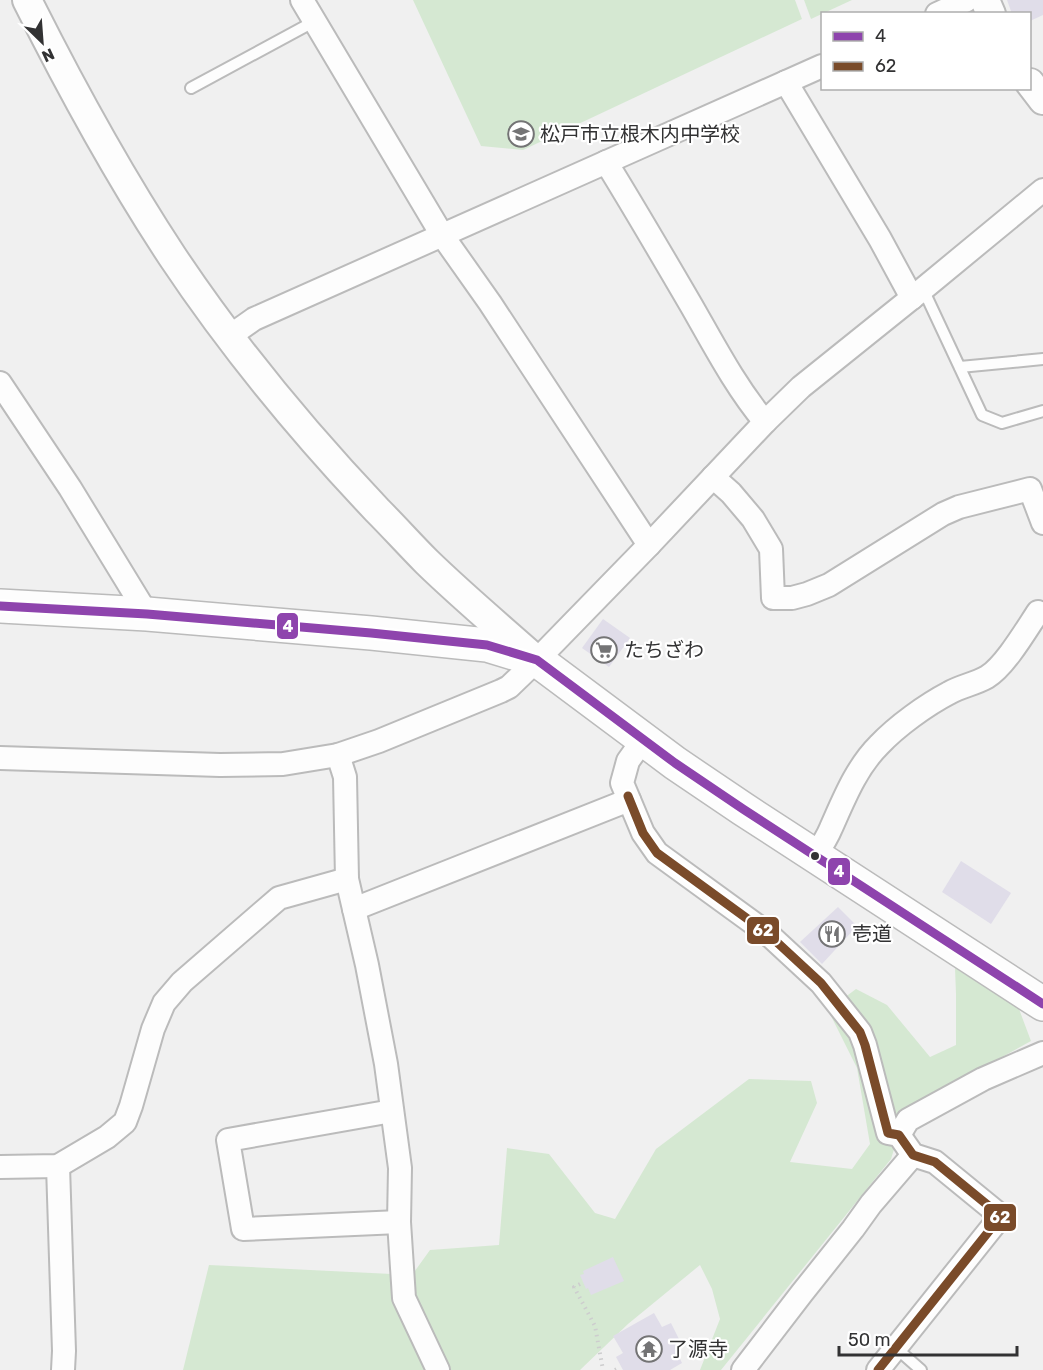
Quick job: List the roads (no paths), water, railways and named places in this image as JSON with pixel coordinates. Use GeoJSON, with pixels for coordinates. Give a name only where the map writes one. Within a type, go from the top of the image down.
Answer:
{"type":"FeatureCollection","features":[{"type":"Feature","properties":{"kind":"main road"},"geometry":{"type":"LineString","coordinates":[[0,606],[147,614],[371,633],[487,645],[537,660],[643,740],[743,809],[1042,1001]]}},
{"type":"Feature","properties":{"kind":"street"},"geometry":{"type":"LineString","coordinates":[[27,0],[98,137],[198,295],[273,392],[380,513],[427,562],[537,660]]}},
{"type":"Feature","properties":{"kind":"street"},"geometry":{"type":"LineString","coordinates":[[302,0],[442,235],[649,545]]}},
{"type":"Feature","properties":{"kind":"street"},"geometry":{"type":"LineString","coordinates":[[941,12],[967,0]]}},
{"type":"Feature","properties":{"kind":"street"},"geometry":{"type":"LineString","coordinates":[[230,336],[254,319],[821,66]]}},
{"type":"Feature","properties":{"kind":"street"},"geometry":{"type":"LineString","coordinates":[[786,82],[880,239],[918,293]]}},
{"type":"Feature","properties":{"kind":"street"},"geometry":{"type":"LineString","coordinates":[[1031,85],[1043,100]]}},
{"type":"Feature","properties":{"kind":"street"},"geometry":{"type":"LineString","coordinates":[[606,162],[735,383],[765,422]]}},
{"type":"Feature","properties":{"kind":"street"},"geometry":{"type":"LineString","coordinates":[[0,758],[283,765],[338,755],[379,741],[509,687],[801,387],[1043,190]]}},
{"type":"Feature","properties":{"kind":"street"},"geometry":{"type":"LineString","coordinates":[[0,383],[70,488],[147,614]]}},
{"type":"Feature","properties":{"kind":"street"},"geometry":{"type":"LineString","coordinates":[[713,477],[731,493],[753,519],[771,549],[773,598],[792,598],[829,585],[917,529],[959,507],[1030,489],[1043,523]]}},
{"type":"Feature","properties":{"kind":"street"},"geometry":{"type":"LineString","coordinates":[[815,856],[831,830],[854,779],[877,746],[896,729],[950,692],[988,676],[1007,657],[1038,612]]}},
{"type":"Feature","properties":{"kind":"street"},"geometry":{"type":"LineString","coordinates":[[643,740],[628,761],[622,783],[644,833],[657,853],[766,933],[821,983],[860,1032],[888,1133],[899,1135],[913,1155],[935,1162],[1001,1216],[878,1370]]}},
{"type":"Feature","properties":{"kind":"street"},"geometry":{"type":"LineString","coordinates":[[338,755],[345,777],[347,879],[367,965],[386,1064],[400,1168],[399,1222],[404,1298],[438,1370]]}},
{"type":"Feature","properties":{"kind":"street"},"geometry":{"type":"LineString","coordinates":[[354,909],[629,800]]}},
{"type":"Feature","properties":{"kind":"street"},"geometry":{"type":"LineString","coordinates":[[0,1167],[58,1166],[107,1137],[124,1122],[131,1106],[153,1029],[164,1003],[182,982],[279,898],[347,879]]}},
{"type":"Feature","properties":{"kind":"street"},"geometry":{"type":"LineString","coordinates":[[899,1135],[908,1120],[983,1079],[1043,1053]]}},
{"type":"Feature","properties":{"kind":"street"},"geometry":{"type":"LineString","coordinates":[[392,1111],[228,1140],[243,1229],[399,1222]]}},
{"type":"Feature","properties":{"kind":"street"},"geometry":{"type":"LineString","coordinates":[[743,1370],[870,1204],[913,1155]]}},
{"type":"Feature","properties":{"kind":"street"},"geometry":{"type":"LineString","coordinates":[[58,1166],[63,1370]]}},
{"type":"Feature","properties":{"kind":"lane"},"geometry":{"type":"LineString","coordinates":[[191,88],[315,21]]}},
{"type":"Feature","properties":{"kind":"lane"},"geometry":{"type":"LineString","coordinates":[[918,293],[960,367],[982,415],[1002,423],[1043,411]]}},
{"type":"Feature","properties":{"kind":"lane"},"geometry":{"type":"LineString","coordinates":[[960,367],[1043,359]]}},
{"type":"Feature","properties":{"kind":"lane"},"geometry":{"type":"LineString","coordinates":[[896,1348],[921,1370]]}},
{"type":"Feature","properties":{"kind":"place","name":"松戸市立根木内中学校"},"geometry":{"type":"Point","coordinates":[521,134]}},
{"type":"Feature","properties":{"kind":"place","name":"たちざわ"},"geometry":{"type":"Point","coordinates":[604,650]}},
{"type":"Feature","properties":{"kind":"place","name":"壱道"},"geometry":{"type":"Point","coordinates":[832,934]}},
{"type":"Feature","properties":{"kind":"place","name":"了源寺"},"geometry":{"type":"Point","coordinates":[649,1349]}}]}
